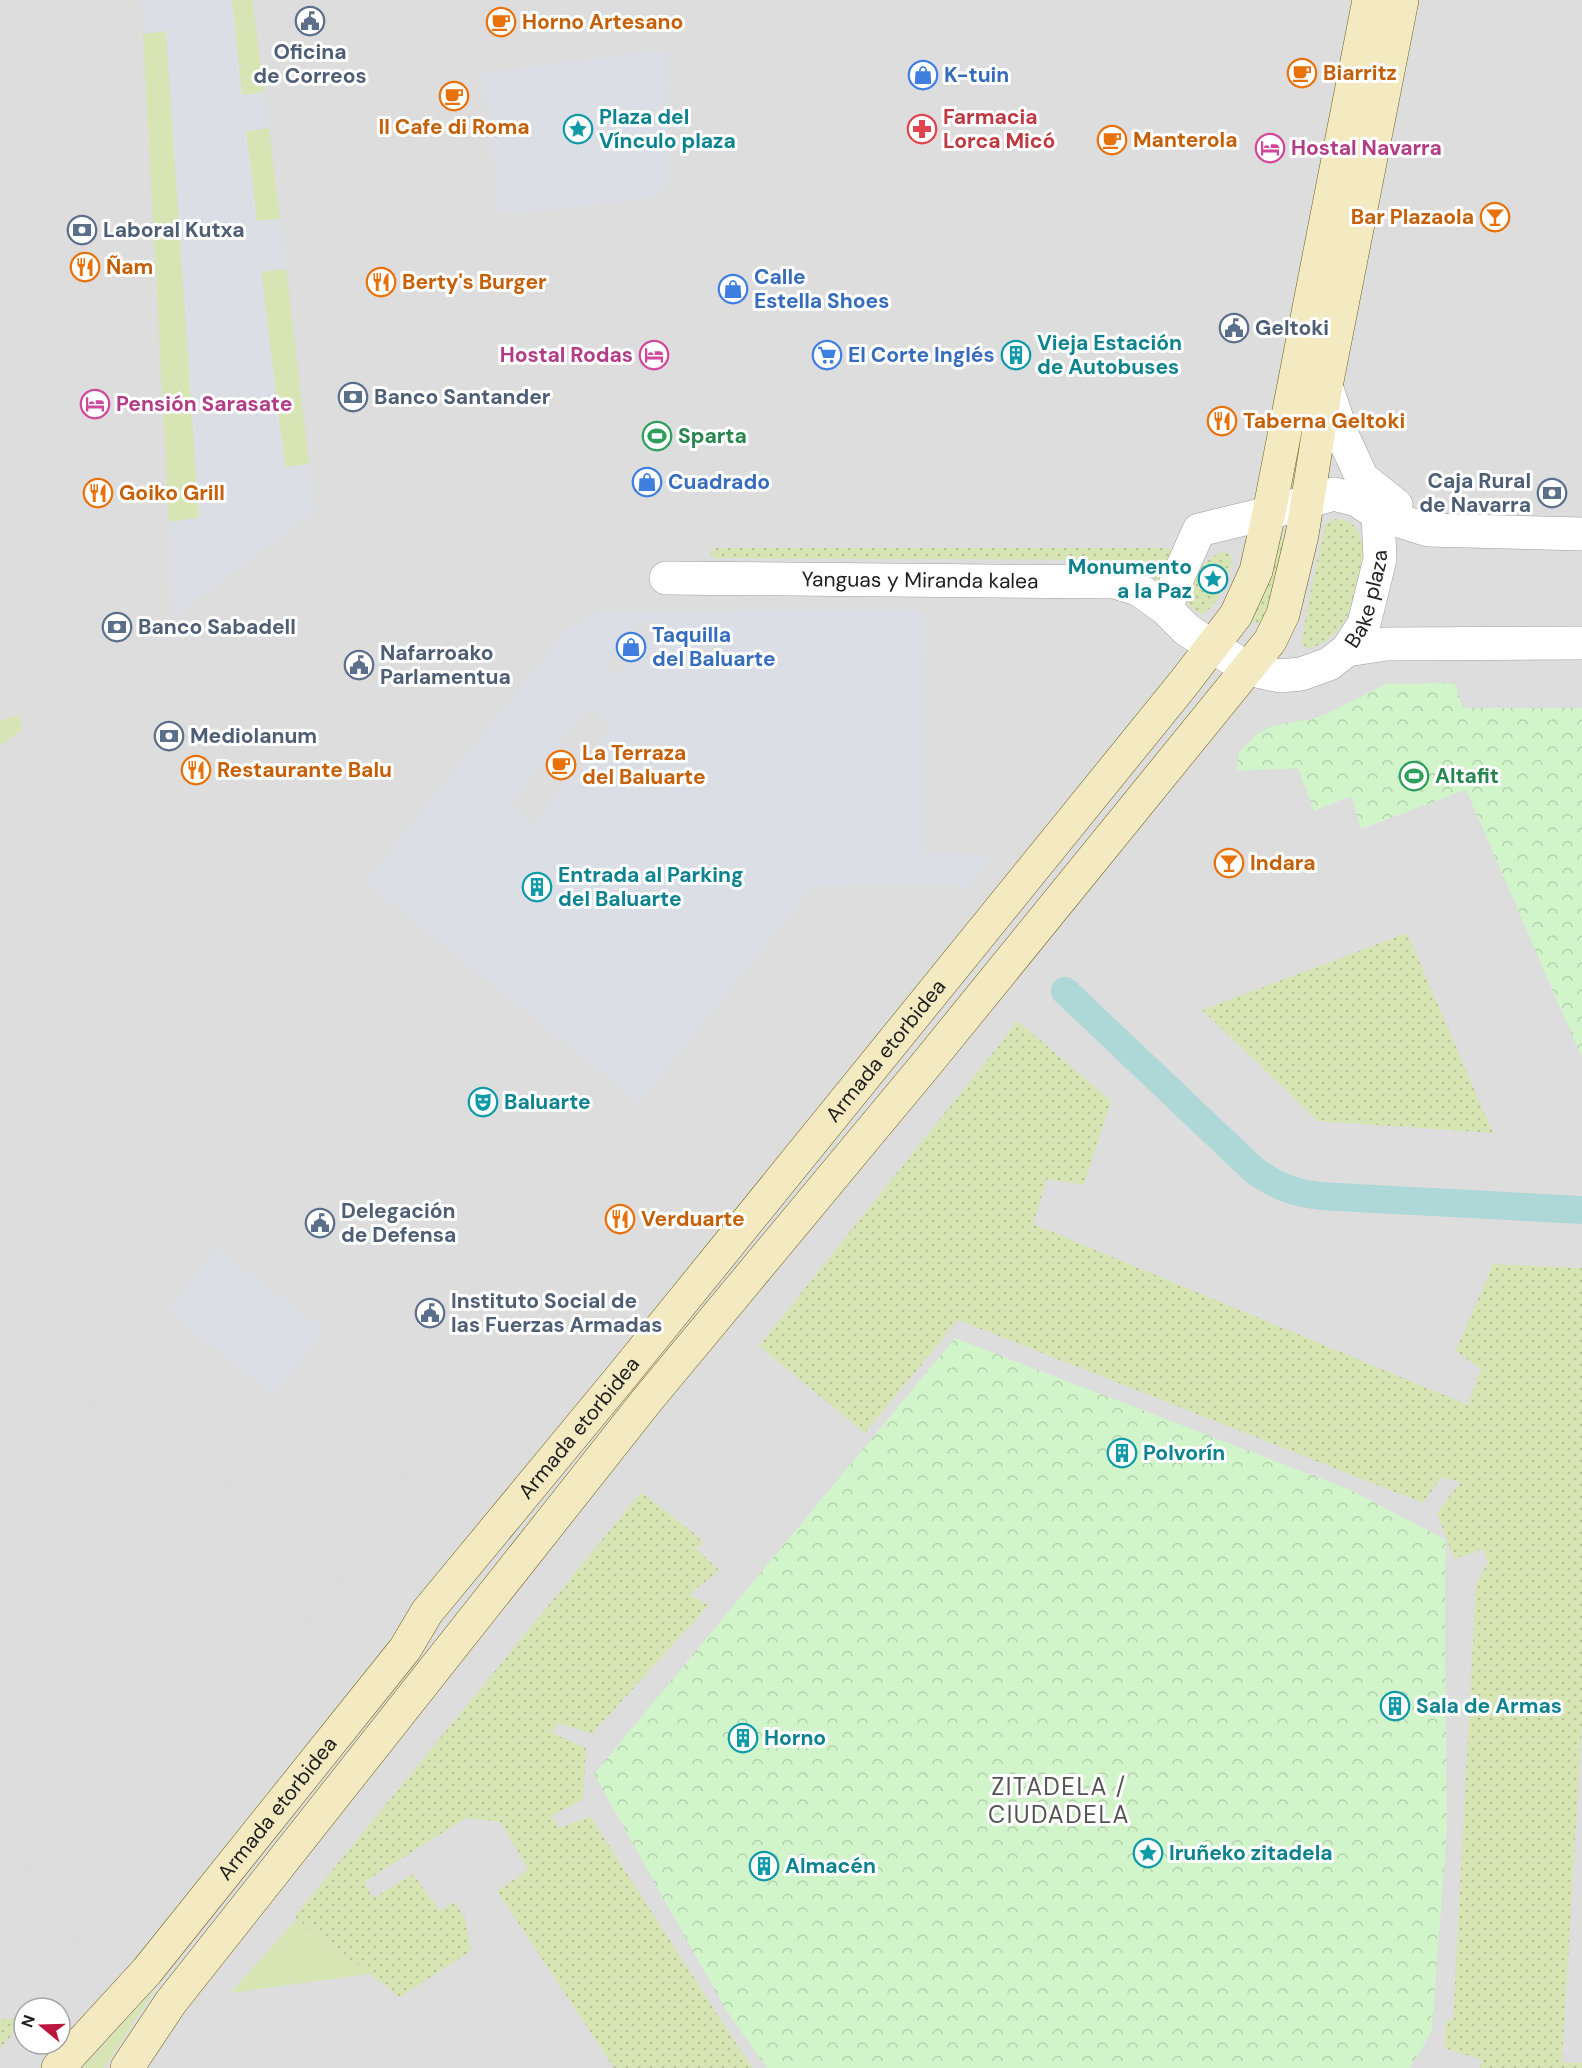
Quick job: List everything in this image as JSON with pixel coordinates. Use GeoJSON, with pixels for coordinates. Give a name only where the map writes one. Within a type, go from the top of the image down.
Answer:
{"type":"FeatureCollection","features":[{"type":"Feature","properties":{"kind":"main road"},"geometry":{"type":"LineString","coordinates":[[1212,646],[1236,615],[1256,571],[1369,0]]}},
{"type":"Feature","properties":{"kind":"main road"},"geometry":{"type":"LineString","coordinates":[[1248,669],[1270,640],[1283,614],[1302,535],[1326,386],[1402,0]]}},
{"type":"Feature","properties":{"kind":"main road","name":"Armada etorbidea"},"geometry":{"type":"LineString","coordinates":[[58,2068],[147,1971],[405,1649],[427,1612],[1041,861],[1212,646]]}},
{"type":"Feature","properties":{"kind":"main road","name":"Armada etorbidea"},"geometry":{"type":"LineString","coordinates":[[127,2068],[171,2002],[641,1408],[928,1062],[1248,669]]}},
{"type":"Feature","properties":{"kind":"street"},"geometry":{"type":"LineString","coordinates":[[1326,386],[1343,437],[1362,478],[1428,530]]}},
{"type":"Feature","properties":{"kind":"street"},"geometry":{"type":"LineString","coordinates":[[1166,609],[1199,530],[1308,503],[1334,494],[1357,500],[1378,514],[1428,530],[1582,534]]}},
{"type":"Feature","properties":{"kind":"street","name":"Bake plaza"},"geometry":{"type":"LineString","coordinates":[[1166,609],[1187,630],[1248,669],[1280,676],[1301,674],[1329,664],[1347,651],[1364,624],[1380,558],[1378,514]]}},
{"type":"Feature","properties":{"kind":"street","name":"Yanguas y Miranda kalea"},"geometry":{"type":"LineString","coordinates":[[666,578],[1114,582],[1138,589],[1166,609]]}},
{"type":"Feature","properties":{"kind":"street"},"geometry":{"type":"LineString","coordinates":[[1347,651],[1386,644],[1582,644]]}},
{"type":"Feature","properties":{"kind":"shaded area"},"geometry":{"type":"Polygon","coordinates":[[[0,0],[1582,0],[1582,2068],[0,2068],[0,0]]]}},
{"type":"Feature","properties":{"kind":"shaded area"},"geometry":{"type":"Polygon","coordinates":[[[141,0],[232,0],[242,95],[264,92],[269,128],[246,131],[257,221],[280,219],[286,269],[261,272],[285,467],[309,464],[315,512],[173,617],[169,522],[199,518],[166,31],[143,34],[141,0]]]}},
{"type":"Feature","properties":{"kind":"shaded area","name":"Plaza del Vínculo plaza"},"geometry":{"type":"Polygon","coordinates":[[[655,50],[667,54],[668,185],[659,197],[500,215],[482,74],[655,50]]]}},
{"type":"Feature","properties":{"kind":"shaded area"},"geometry":{"type":"Polygon","coordinates":[[[924,610],[922,853],[993,855],[965,891],[955,884],[814,886],[639,1103],[365,882],[565,631],[600,611],[924,610]],[[645,618],[606,666],[617,675],[656,628],[645,618]],[[589,708],[511,804],[533,823],[612,726],[589,708]]]}},
{"type":"Feature","properties":{"kind":"shaded area"},"geometry":{"type":"Polygon","coordinates":[[[216,1248],[325,1330],[273,1395],[168,1311],[216,1248]]]}},
{"type":"Feature","properties":{"kind":"shaded area"},"geometry":{"type":"Polygon","coordinates":[[[100,1390],[223,1487],[277,1419],[381,1501],[440,1430],[493,1471],[472,1498],[431,1470],[302,1631],[61,1440],[100,1390]]]}},
{"type":"Feature","properties":{"kind":"shaded area"},"geometry":{"type":"Polygon","coordinates":[[[0,1465],[276,1687],[210,1769],[0,1601],[0,1465]]]}},
{"type":"Feature","properties":{"kind":"shaded area"},"geometry":{"type":"Polygon","coordinates":[[[0,1843],[96,1919],[60,1963],[42,1976],[0,1943],[0,1843]]]}},
{"type":"Feature","properties":{"kind":"green space"},"geometry":{"type":"Polygon","coordinates":[[[232,0],[252,0],[264,92],[242,96],[232,0]]]}},
{"type":"Feature","properties":{"kind":"green space"},"geometry":{"type":"Polygon","coordinates":[[[166,30],[199,518],[169,522],[143,34],[166,30]]]}},
{"type":"Feature","properties":{"kind":"green space"},"geometry":{"type":"Polygon","coordinates":[[[269,128],[280,219],[257,222],[246,131],[269,128]]]}},
{"type":"Feature","properties":{"kind":"green space"},"geometry":{"type":"Polygon","coordinates":[[[286,269],[309,464],[285,468],[261,271],[286,269]]]}},
{"type":"Feature","properties":{"kind":"green space"},"geometry":{"type":"Polygon","coordinates":[[[1336,519],[1347,521],[1360,535],[1364,558],[1361,581],[1352,607],[1336,632],[1330,638],[1308,649],[1301,643],[1313,579],[1326,523],[1336,519]]]}},
{"type":"Feature","properties":{"kind":"green space"},"geometry":{"type":"Polygon","coordinates":[[[1277,536],[1282,537],[1283,543],[1268,611],[1261,623],[1256,623],[1250,619],[1277,536]]]}},
{"type":"Feature","properties":{"kind":"green space"},"geometry":{"type":"Polygon","coordinates":[[[715,548],[1162,548],[1172,550],[1158,581],[1138,569],[1098,560],[714,558],[710,553],[715,548]]]}},
{"type":"Feature","properties":{"kind":"green space"},"geometry":{"type":"Polygon","coordinates":[[[1223,552],[1230,554],[1232,560],[1228,575],[1218,598],[1203,614],[1193,609],[1188,601],[1187,592],[1190,582],[1205,563],[1223,552]]]}},
{"type":"Feature","properties":{"kind":"green space"},"geometry":{"type":"Polygon","coordinates":[[[1454,683],[1463,708],[1582,708],[1582,1058],[1466,790],[1361,829],[1351,796],[1314,811],[1298,768],[1237,771],[1239,752],[1256,735],[1272,726],[1315,718],[1386,684],[1454,683]]]}},
{"type":"Feature","properties":{"kind":"green space"},"geometry":{"type":"Polygon","coordinates":[[[19,715],[22,730],[0,745],[0,721],[19,715]]]}},
{"type":"Feature","properties":{"kind":"green space"},"geometry":{"type":"Polygon","coordinates":[[[1407,933],[1493,1133],[1318,1121],[1202,1010],[1407,933]]]}},
{"type":"Feature","properties":{"kind":"green space"},"geometry":{"type":"Polygon","coordinates":[[[1018,1021],[1111,1101],[1084,1185],[1047,1179],[1033,1224],[1468,1405],[1481,1369],[1456,1351],[1493,1264],[1582,1268],[1582,1723],[1562,2062],[1582,2063],[1582,2068],[1480,2068],[1482,2060],[1444,2048],[1446,2020],[1453,2020],[1476,1584],[1488,1563],[1483,1549],[1454,1559],[1437,1513],[1460,1482],[1442,1477],[1423,1503],[958,1320],[865,1433],[759,1346],[1018,1021]]]}},
{"type":"Feature","properties":{"kind":"green space"},"geometry":{"type":"Polygon","coordinates":[[[955,1338],[1351,1490],[1446,1540],[1447,1826],[1432,2031],[1410,2068],[767,2068],[726,2010],[594,1774],[955,1338]]]}},
{"type":"Feature","properties":{"kind":"green space"},"geometry":{"type":"Polygon","coordinates":[[[641,1492],[694,1533],[703,1543],[696,1549],[719,1570],[689,1595],[709,1605],[592,1734],[558,1723],[552,1733],[586,1748],[583,1800],[551,1816],[560,1828],[590,1816],[752,2068],[614,2068],[497,1891],[528,1870],[501,1822],[466,1818],[364,1882],[373,1898],[413,1874],[440,1911],[454,1902],[465,1918],[471,1951],[400,1997],[294,1917],[641,1492]]]}},
{"type":"Feature","properties":{"kind":"green space"},"geometry":{"type":"Polygon","coordinates":[[[296,1919],[369,1974],[231,1993],[296,1919]]]}},
{"type":"Feature","properties":{"kind":"green space"},"geometry":{"type":"Polygon","coordinates":[[[158,1985],[104,2068],[83,2068],[158,1985]]]}},
{"type":"Feature","properties":{"kind":"green space"},"geometry":{"type":"Polygon","coordinates":[[[12,2018],[12,2034],[0,2049],[0,2020],[12,2018]]]}},
{"type":"Feature","properties":{"kind":"waterway"},"geometry":{"type":"LineString","coordinates":[[1065,991],[1255,1171],[1286,1188],[1320,1196],[1582,1210]]}},
{"type":"Feature","properties":{"kind":"place","name":"Oficina de Correos"},"geometry":{"type":"Point","coordinates":[310,21]}},
{"type":"Feature","properties":{"kind":"place","name":"Horno Artesano"},"geometry":{"type":"Point","coordinates":[501,22]}},
{"type":"Feature","properties":{"kind":"place","name":"Biarritz"},"geometry":{"type":"Point","coordinates":[1302,73]}},
{"type":"Feature","properties":{"kind":"place","name":"K-tuin"},"geometry":{"type":"Point","coordinates":[923,75]}},
{"type":"Feature","properties":{"kind":"place","name":"Il Cafe di Roma"},"geometry":{"type":"Point","coordinates":[454,96]}},
{"type":"Feature","properties":{"kind":"place","name":"Plaza del Vínculo plaza"},"geometry":{"type":"Point","coordinates":[578,129]}},
{"type":"Feature","properties":{"kind":"place","name":"Farmacia Lorca Micó"},"geometry":{"type":"Point","coordinates":[922,129]}},
{"type":"Feature","properties":{"kind":"place","name":"Manterola"},"geometry":{"type":"Point","coordinates":[1112,140]}},
{"type":"Feature","properties":{"kind":"place","name":"Hostal Navarra"},"geometry":{"type":"Point","coordinates":[1270,148]}},
{"type":"Feature","properties":{"kind":"place","name":"Bar Plazaola"},"geometry":{"type":"Point","coordinates":[1495,217]}},
{"type":"Feature","properties":{"kind":"place","name":"Laboral Kutxa"},"geometry":{"type":"Point","coordinates":[82,230]}},
{"type":"Feature","properties":{"kind":"place","name":"Ñam"},"geometry":{"type":"Point","coordinates":[85,267]}},
{"type":"Feature","properties":{"kind":"place","name":"Berty's Burger"},"geometry":{"type":"Point","coordinates":[381,282]}},
{"type":"Feature","properties":{"kind":"place","name":"Calle Estella Shoes"},"geometry":{"type":"Point","coordinates":[733,289]}},
{"type":"Feature","properties":{"kind":"place","name":"Geltoki"},"geometry":{"type":"Point","coordinates":[1234,328]}},
{"type":"Feature","properties":{"kind":"place","name":"Hostal Rodas"},"geometry":{"type":"Point","coordinates":[654,355]}},
{"type":"Feature","properties":{"kind":"place","name":"El Corte Inglés"},"geometry":{"type":"Point","coordinates":[827,355]}},
{"type":"Feature","properties":{"kind":"place","name":"Vieja Estación de Autobuses"},"geometry":{"type":"Point","coordinates":[1016,355]}},
{"type":"Feature","properties":{"kind":"place","name":"Banco Santander"},"geometry":{"type":"Point","coordinates":[353,397]}},
{"type":"Feature","properties":{"kind":"place","name":"Pensión Sarasate"},"geometry":{"type":"Point","coordinates":[95,404]}},
{"type":"Feature","properties":{"kind":"place","name":"Taberna Geltoki"},"geometry":{"type":"Point","coordinates":[1222,421]}},
{"type":"Feature","properties":{"kind":"place","name":"Sparta"},"geometry":{"type":"Point","coordinates":[657,436]}},
{"type":"Feature","properties":{"kind":"place","name":"Cuadrado"},"geometry":{"type":"Point","coordinates":[647,482]}},
{"type":"Feature","properties":{"kind":"place","name":"Goiko Grill"},"geometry":{"type":"Point","coordinates":[98,493]}},
{"type":"Feature","properties":{"kind":"place","name":"Caja Rural de Navarra"},"geometry":{"type":"Point","coordinates":[1552,493]}},
{"type":"Feature","properties":{"kind":"place","name":"Monumento a la Paz"},"geometry":{"type":"Point","coordinates":[1213,579]}},
{"type":"Feature","properties":{"kind":"place","name":"Banco Sabadell"},"geometry":{"type":"Point","coordinates":[117,627]}},
{"type":"Feature","properties":{"kind":"place","name":"Taquilla del Baluarte"},"geometry":{"type":"Point","coordinates":[631,647]}},
{"type":"Feature","properties":{"kind":"place","name":"Nafarroako Parlamentua"},"geometry":{"type":"Point","coordinates":[359,665]}},
{"type":"Feature","properties":{"kind":"place","name":"Mediolanum"},"geometry":{"type":"Point","coordinates":[169,736]}},
{"type":"Feature","properties":{"kind":"place","name":"La Terraza del Baluarte"},"geometry":{"type":"Point","coordinates":[561,765]}},
{"type":"Feature","properties":{"kind":"place","name":"Restaurante Balu"},"geometry":{"type":"Point","coordinates":[196,770]}},
{"type":"Feature","properties":{"kind":"place","name":"Altafit"},"geometry":{"type":"Point","coordinates":[1414,776]}},
{"type":"Feature","properties":{"kind":"place","name":"Indara"},"geometry":{"type":"Point","coordinates":[1229,863]}},
{"type":"Feature","properties":{"kind":"place","name":"Entrada al Parking del Baluarte"},"geometry":{"type":"Point","coordinates":[537,887]}},
{"type":"Feature","properties":{"kind":"place","name":"Baluarte"},"geometry":{"type":"Point","coordinates":[483,1102]}},
{"type":"Feature","properties":{"kind":"place","name":"Verduarte"},"geometry":{"type":"Point","coordinates":[620,1219]}},
{"type":"Feature","properties":{"kind":"place","name":"Delegación de Defensa"},"geometry":{"type":"Point","coordinates":[320,1223]}},
{"type":"Feature","properties":{"kind":"place","name":"Instituto Social de las Fuerzas Armadas"},"geometry":{"type":"Point","coordinates":[430,1313]}},
{"type":"Feature","properties":{"kind":"place","name":"Polvorín"},"geometry":{"type":"Point","coordinates":[1122,1453]}},
{"type":"Feature","properties":{"kind":"place","name":"Sala de Armas"},"geometry":{"type":"Point","coordinates":[1395,1706]}},
{"type":"Feature","properties":{"kind":"place","name":"Horno"},"geometry":{"type":"Point","coordinates":[743,1738]}},
{"type":"Feature","properties":{"kind":"place","name":"Iruñeko zitadela"},"geometry":{"type":"Point","coordinates":[1148,1853]}},
{"type":"Feature","properties":{"kind":"place","name":"Almacén"},"geometry":{"type":"Point","coordinates":[764,1866]}},
{"type":"Feature","properties":{"kind":"district","name":"ZITADELA / CIUDADELA"},"geometry":{"type":"Point","coordinates":[1059,1801]}}]}
